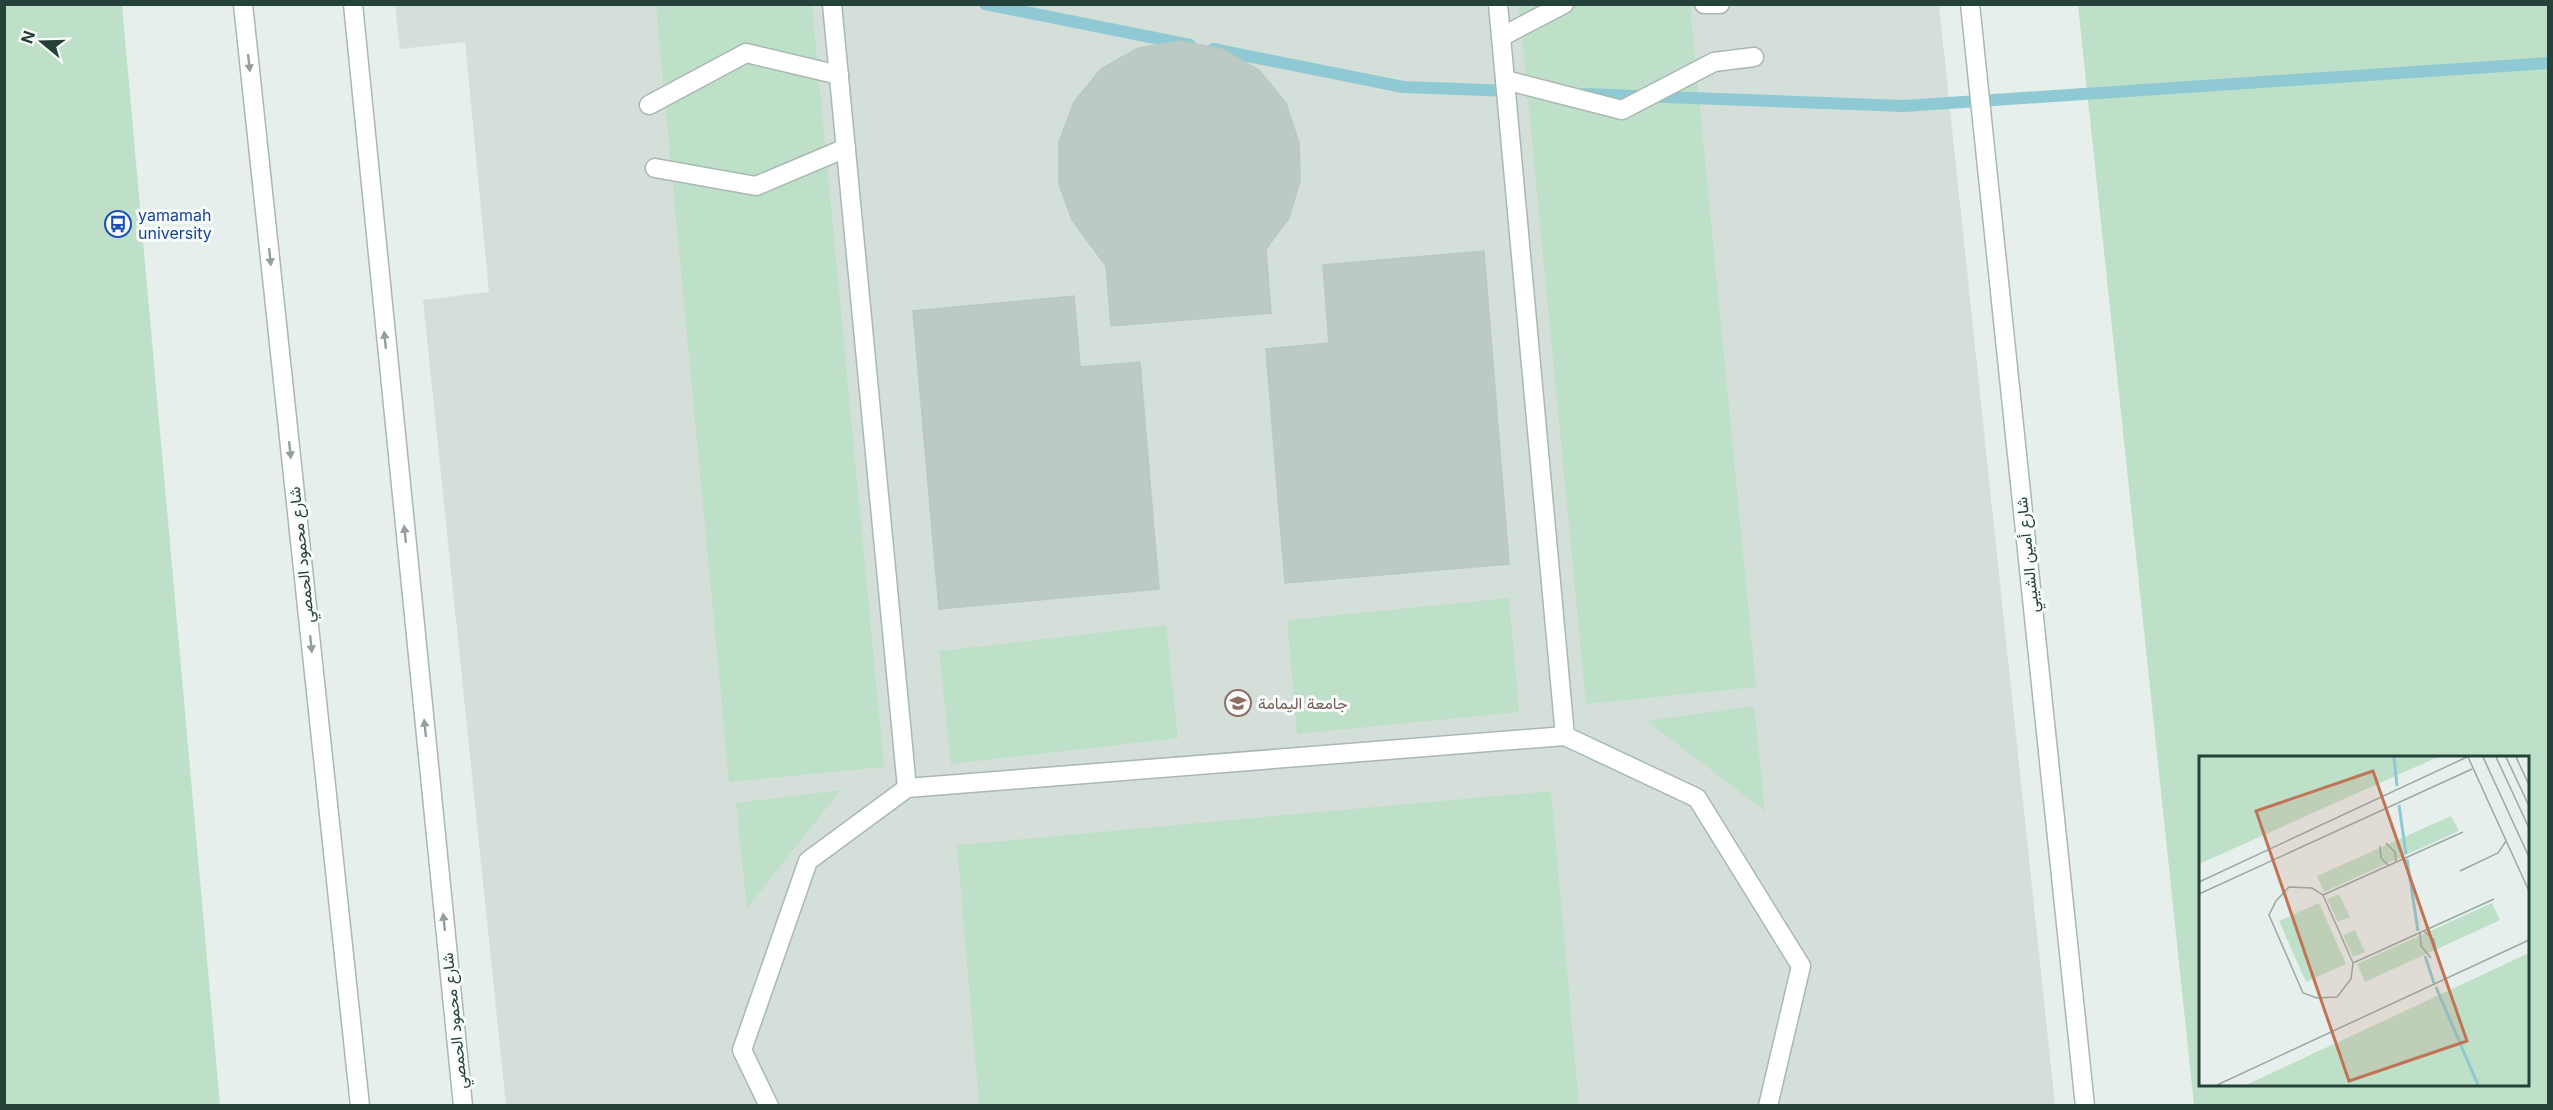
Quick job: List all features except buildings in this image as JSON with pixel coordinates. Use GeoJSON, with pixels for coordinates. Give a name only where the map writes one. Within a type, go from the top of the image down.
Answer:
{"type":"FeatureCollection","features":[{"type":"Feature","properties":{"kind":"street","name":"شارع محمود الحمصي"},"geometry":{"type":"LineString","coordinates":[[243,4],[360,1106]]}},
{"type":"Feature","properties":{"kind":"street","name":"شارع محمود الحمصي"},"geometry":{"type":"LineString","coordinates":[[353,4],[463,1106]]}},
{"type":"Feature","properties":{"kind":"street"},"geometry":{"type":"LineString","coordinates":[[832,4],[907,788]]}},
{"type":"Feature","properties":{"kind":"street"},"geometry":{"type":"LineString","coordinates":[[1498,4],[1565,736]]}},
{"type":"Feature","properties":{"kind":"street"},"geometry":{"type":"LineString","coordinates":[[1502,37],[1564,4]]}},
{"type":"Feature","properties":{"kind":"street"},"geometry":{"type":"LineString","coordinates":[[1704,4],[1720,4]]}},
{"type":"Feature","properties":{"kind":"street","name":"شارع أمين الشيبي"},"geometry":{"type":"LineString","coordinates":[[1970,4],[2085,1106]]}},
{"type":"Feature","properties":{"kind":"street"},"geometry":{"type":"LineString","coordinates":[[649,105],[746,53],[839,75]]}},
{"type":"Feature","properties":{"kind":"street"},"geometry":{"type":"LineString","coordinates":[[1505,80],[1622,110],[1714,63],[1754,57]]}},
{"type":"Feature","properties":{"kind":"street"},"geometry":{"type":"LineString","coordinates":[[655,168],[756,186],[846,148]]}},
{"type":"Feature","properties":{"kind":"street"},"geometry":{"type":"LineString","coordinates":[[769,1106],[742,1050],[808,861],[907,788],[1565,736],[1697,798],[1801,966],[1768,1106]]}},
{"type":"Feature","properties":{"kind":"shaded area","name":"جامعة اليمامة"},"geometry":{"type":"Polygon","coordinates":[[[395,5],[1939,5],[2055,1105],[506,1105],[423,300],[489,292],[465,42],[400,49],[395,5]]]}},
{"type":"Feature","properties":{"kind":"green space"},"geometry":{"type":"Polygon","coordinates":[[[5,4],[122,5],[220,1105],[5,1105],[5,4]]]}},
{"type":"Feature","properties":{"kind":"green space"},"geometry":{"type":"Polygon","coordinates":[[[656,5],[812,5],[884,767],[729,782],[656,5]]]}},
{"type":"Feature","properties":{"kind":"green space"},"geometry":{"type":"Polygon","coordinates":[[[1519,5],[1690,5],[1756,687],[1586,704],[1519,5]]]}},
{"type":"Feature","properties":{"kind":"green space"},"geometry":{"type":"Polygon","coordinates":[[[2078,5],[2548,5],[2548,1105],[2194,1105],[2078,5]]]}},
{"type":"Feature","properties":{"kind":"green space"},"geometry":{"type":"Polygon","coordinates":[[[1509,598],[1519,712],[1297,734],[1287,620],[1509,598]]]}},
{"type":"Feature","properties":{"kind":"green space"},"geometry":{"type":"Polygon","coordinates":[[[1166,625],[1178,738],[951,764],[939,651],[1166,625]]]}},
{"type":"Feature","properties":{"kind":"green space"},"geometry":{"type":"Polygon","coordinates":[[[1754,706],[1765,811],[1647,721],[1754,706]]]}},
{"type":"Feature","properties":{"kind":"green space"},"geometry":{"type":"Polygon","coordinates":[[[841,790],[747,908],[736,803],[841,790]]]}},
{"type":"Feature","properties":{"kind":"green space"},"geometry":{"type":"Polygon","coordinates":[[[1551,791],[1579,1105],[979,1105],[957,845],[1551,791]]]}},
{"type":"Feature","properties":{"kind":"waterway"},"geometry":{"type":"LineString","coordinates":[[985,4],[1190,45]]}},
{"type":"Feature","properties":{"kind":"waterway"},"geometry":{"type":"LineString","coordinates":[[1213,49],[1403,87],[1512,91]]}},
{"type":"Feature","properties":{"kind":"waterway"},"geometry":{"type":"LineString","coordinates":[[1584,94],[1904,106],[2548,63]]}},
{"type":"Feature","properties":{"kind":"place","name":"yamamah university"},"geometry":{"type":"Point","coordinates":[118,224]}},
{"type":"Feature","properties":{"kind":"place","name":"جامعة اليمامة"},"geometry":{"type":"Point","coordinates":[1238,703]}}]}
